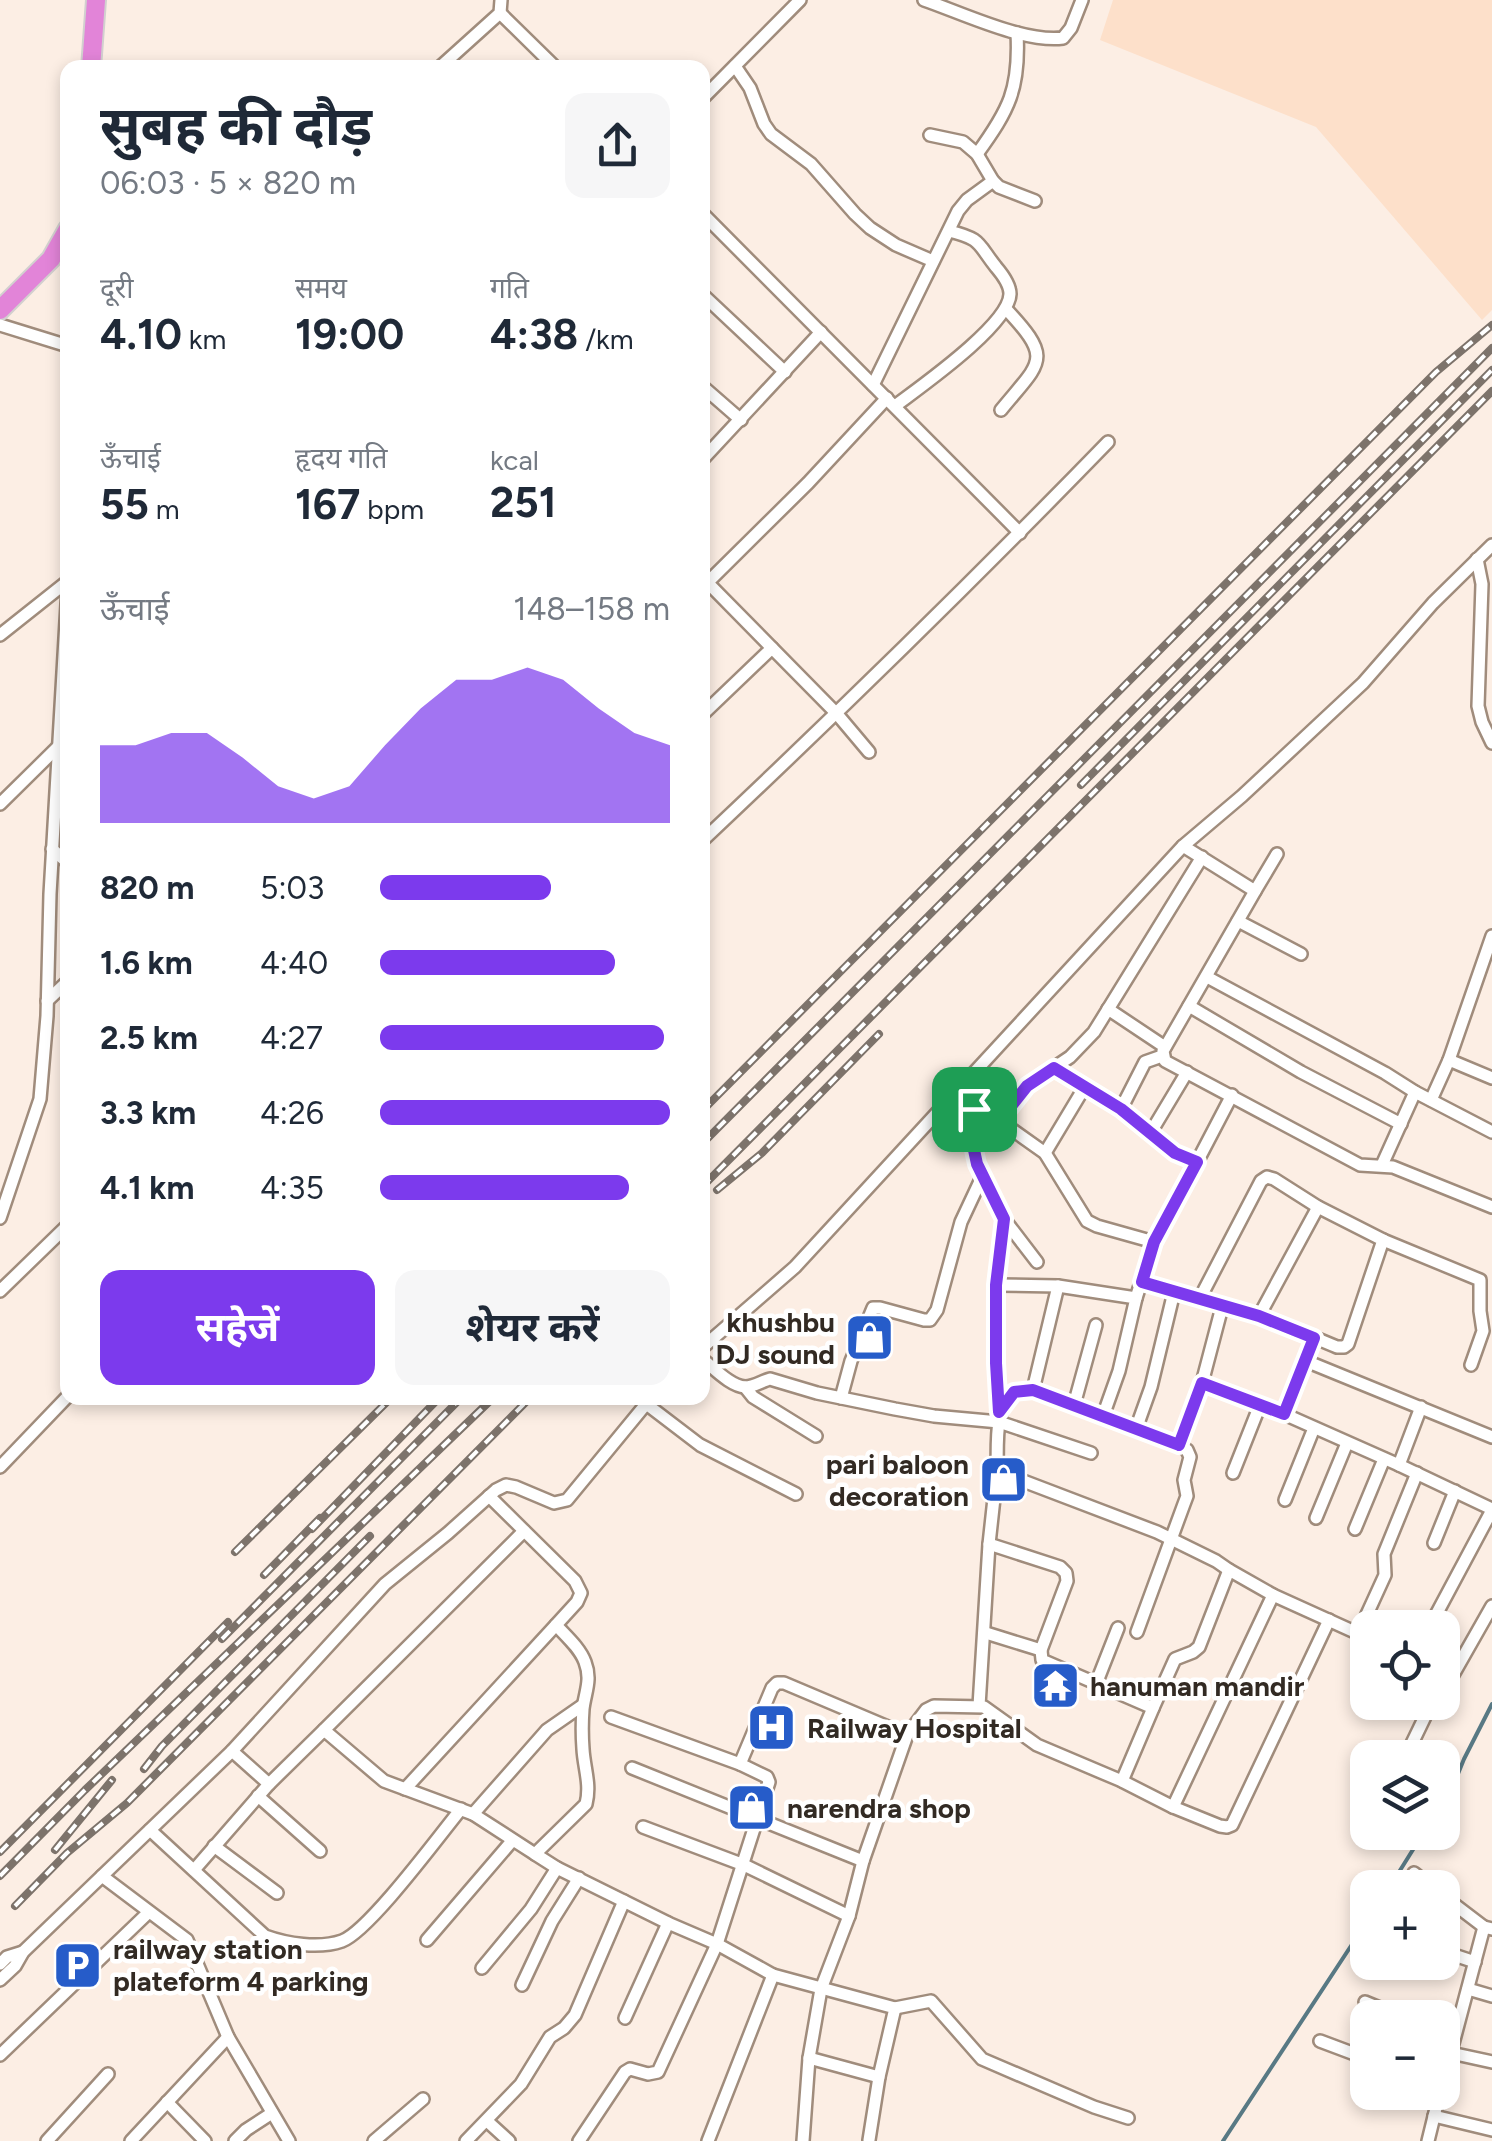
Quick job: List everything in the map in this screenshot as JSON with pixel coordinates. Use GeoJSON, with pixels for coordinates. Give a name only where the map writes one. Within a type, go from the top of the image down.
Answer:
{"type":"FeatureCollection","features":[{"type":"Feature","properties":{"kind":"highway"},"geometry":{"type":"LineString","coordinates":[[92,60],[96,0]]}},
{"type":"Feature","properties":{"kind":"highway"},"geometry":{"type":"LineString","coordinates":[[0,294],[60,237]]}},
{"type":"Feature","properties":{"kind":"highway"},"geometry":{"type":"LineString","coordinates":[[0,310],[52,259],[60,244]]}},
{"type":"Feature","properties":{"kind":"street"},"geometry":{"type":"LineString","coordinates":[[710,91],[800,0]]}},
{"type":"Feature","properties":{"kind":"street"},"geometry":{"type":"LineString","coordinates":[[924,0],[1017,33],[1050,40],[1064,38],[1082,0]]}},
{"type":"Feature","properties":{"kind":"street"},"geometry":{"type":"LineString","coordinates":[[448,60],[501,6],[549,60]]}},
{"type":"Feature","properties":{"kind":"street"},"geometry":{"type":"LineString","coordinates":[[977,154],[995,130],[1017,80],[1017,33]]}},
{"type":"Feature","properties":{"kind":"street"},"geometry":{"type":"LineString","coordinates":[[736,66],[771,134],[811,164],[870,228],[933,261]]}},
{"type":"Feature","properties":{"kind":"street"},"geometry":{"type":"LineString","coordinates":[[930,135],[962,142],[977,154],[999,186],[1035,201]]}},
{"type":"Feature","properties":{"kind":"street"},"geometry":{"type":"LineString","coordinates":[[873,384],[958,211],[966,200],[993,181]]}},
{"type":"Feature","properties":{"kind":"street"},"geometry":{"type":"LineString","coordinates":[[710,221],[1020,533]]}},
{"type":"Feature","properties":{"kind":"street"},"geometry":{"type":"LineString","coordinates":[[710,581],[891,402],[970,348],[1006,309],[1008,286],[985,249],[969,236],[949,232]]}},
{"type":"Feature","properties":{"kind":"street"},"geometry":{"type":"LineString","coordinates":[[710,302],[785,372]]}},
{"type":"Feature","properties":{"kind":"street"},"geometry":{"type":"LineString","coordinates":[[1001,410],[1030,374],[1038,354],[1022,326],[1006,309]]}},
{"type":"Feature","properties":{"kind":"street"},"geometry":{"type":"LineString","coordinates":[[0,325],[60,344]]}},
{"type":"Feature","properties":{"kind":"street"},"geometry":{"type":"LineString","coordinates":[[710,452],[821,332]]}},
{"type":"Feature","properties":{"kind":"street"},"geometry":{"type":"LineString","coordinates":[[710,393],[741,420]]}},
{"type":"Feature","properties":{"kind":"street"},"geometry":{"type":"LineString","coordinates":[[710,833],[837,714],[1108,442]]}},
{"type":"Feature","properties":{"kind":"street"},"geometry":{"type":"LineString","coordinates":[[710,1341],[795,1267],[1183,846],[1363,683],[1432,603],[1492,545]]}},
{"type":"Feature","properties":{"kind":"street"},"geometry":{"type":"LineString","coordinates":[[1477,560],[1486,661],[1478,706],[1492,742]]}},
{"type":"Feature","properties":{"kind":"street"},"geometry":{"type":"LineString","coordinates":[[0,635],[60,590]]}},
{"type":"Feature","properties":{"kind":"street"},"geometry":{"type":"LineString","coordinates":[[710,591],[772,648],[869,752]]}},
{"type":"Feature","properties":{"kind":"street"},"geometry":{"type":"LineString","coordinates":[[710,707],[772,648]]}},
{"type":"Feature","properties":{"kind":"street"},"geometry":{"type":"LineString","coordinates":[[0,804],[60,744]]}},
{"type":"Feature","properties":{"kind":"street"},"geometry":{"type":"LineString","coordinates":[[0,1218],[40,1099],[48,1001],[52,849],[60,770]]}},
{"type":"Feature","properties":{"kind":"street"},"geometry":{"type":"LineString","coordinates":[[0,782],[11,793]]}},
{"type":"Feature","properties":{"kind":"street"},"geometry":{"type":"LineString","coordinates":[[1183,846],[1255,891]]}},
{"type":"Feature","properties":{"kind":"street"},"geometry":{"type":"LineString","coordinates":[[52,849],[60,856]]}},
{"type":"Feature","properties":{"kind":"street"},"geometry":{"type":"LineString","coordinates":[[1121,1109],[1145,1062],[1164,1051],[1277,854]]}},
{"type":"Feature","properties":{"kind":"street"},"geometry":{"type":"LineString","coordinates":[[1000,1120],[1027,1086],[1080,1048],[1094,1032],[1202,858]]}},
{"type":"Feature","properties":{"kind":"street"},"geometry":{"type":"LineString","coordinates":[[1238,921],[1301,954]]}},
{"type":"Feature","properties":{"kind":"street"},"geometry":{"type":"LineString","coordinates":[[1431,1100],[1492,936]]}},
{"type":"Feature","properties":{"kind":"street"},"geometry":{"type":"LineString","coordinates":[[1207,977],[1492,1132]]}},
{"type":"Feature","properties":{"kind":"street"},"geometry":{"type":"LineString","coordinates":[[48,1001],[60,989]]}},
{"type":"Feature","properties":{"kind":"street"},"geometry":{"type":"LineString","coordinates":[[1189,1006],[1301,1072],[1401,1124]]}},
{"type":"Feature","properties":{"kind":"street"},"geometry":{"type":"LineString","coordinates":[[1108,1009],[1164,1051],[1165,1061],[1360,1165],[1402,1170],[1492,1208]]}},
{"type":"Feature","properties":{"kind":"street"},"geometry":{"type":"LineString","coordinates":[[1449,1060],[1492,1078]]}},
{"type":"Feature","properties":{"kind":"street"},"geometry":{"type":"LineString","coordinates":[[1054,1068],[1121,1109],[1175,1153],[1197,1162]]}},
{"type":"Feature","properties":{"kind":"street"},"geometry":{"type":"LineString","coordinates":[[1151,1132],[1188,1072]]}},
{"type":"Feature","properties":{"kind":"street"},"geometry":{"type":"LineString","coordinates":[[959,1088],[974,1109],[1000,1120],[1045,1153],[1087,1221],[1154,1242]]}},
{"type":"Feature","properties":{"kind":"street"},"geometry":{"type":"LineString","coordinates":[[1045,1153],[1084,1088]]}},
{"type":"Feature","properties":{"kind":"street"},"geometry":{"type":"LineString","coordinates":[[1382,1165],[1415,1092]]}},
{"type":"Feature","properties":{"kind":"street"},"geometry":{"type":"LineString","coordinates":[[1103,1416],[1154,1242],[1232,1095]]}},
{"type":"Feature","properties":{"kind":"street"},"geometry":{"type":"LineString","coordinates":[[974,1109],[977,1164],[1004,1219],[1037,1262]]}},
{"type":"Feature","properties":{"kind":"street"},"geometry":{"type":"LineString","coordinates":[[841,1398],[851,1360],[873,1308],[924,1320],[934,1315],[961,1222],[983,1175]]}},
{"type":"Feature","properties":{"kind":"street"},"geometry":{"type":"LineString","coordinates":[[1199,1300],[1261,1181],[1267,1178],[1383,1240],[1480,1280],[1480,1311],[1488,1333],[1471,1366]]}},
{"type":"Feature","properties":{"kind":"street"},"geometry":{"type":"LineString","coordinates":[[1259,1316],[1318,1206]]}},
{"type":"Feature","properties":{"kind":"street"},"geometry":{"type":"LineString","coordinates":[[980,1706],[999,1417],[996,1285],[1004,1219]]}},
{"type":"Feature","properties":{"kind":"street"},"geometry":{"type":"LineString","coordinates":[[0,1292],[60,1233]]}},
{"type":"Feature","properties":{"kind":"street"},"geometry":{"type":"LineString","coordinates":[[1142,1282],[1259,1316],[1344,1347],[1383,1240]]}},
{"type":"Feature","properties":{"kind":"street"},"geometry":{"type":"LineString","coordinates":[[996,1285],[1058,1286],[1136,1298]]}},
{"type":"Feature","properties":{"kind":"street"},"geometry":{"type":"LineString","coordinates":[[1033,1390],[1058,1286]]}},
{"type":"Feature","properties":{"kind":"street"},"geometry":{"type":"LineString","coordinates":[[1136,1429],[1151,1387],[1174,1292]]}},
{"type":"Feature","properties":{"kind":"street"},"geometry":{"type":"LineString","coordinates":[[1179,1445],[1202,1383],[1222,1307]]}},
{"type":"Feature","properties":{"kind":"street"},"geometry":{"type":"LineString","coordinates":[[1074,1405],[1096,1325]]}},
{"type":"Feature","properties":{"kind":"street"},"geometry":{"type":"LineString","coordinates":[[1284,1414],[1314,1338]]}},
{"type":"Feature","properties":{"kind":"street"},"geometry":{"type":"LineString","coordinates":[[1306,1361],[1492,1437]]}},
{"type":"Feature","properties":{"kind":"street"},"geometry":{"type":"LineString","coordinates":[[710,1365],[816,1436]]}},
{"type":"Feature","properties":{"kind":"street"},"geometry":{"type":"LineString","coordinates":[[745,1387],[770,1378],[841,1398],[934,1416],[999,1417],[1091,1452]]}},
{"type":"Feature","properties":{"kind":"street"},"geometry":{"type":"LineString","coordinates":[[1202,1383],[1284,1414],[1492,1509],[1439,1610]]}},
{"type":"Feature","properties":{"kind":"street"},"geometry":{"type":"LineString","coordinates":[[999,1417],[1014,1392],[1033,1390],[1187,1450],[1187,1496],[1137,1632]]}},
{"type":"Feature","properties":{"kind":"street"},"geometry":{"type":"LineString","coordinates":[[0,1467],[60,1404]]}},
{"type":"Feature","properties":{"kind":"street"},"geometry":{"type":"LineString","coordinates":[[0,1980],[23,1952],[232,1751],[385,1584],[506,1486],[516,1486],[554,1503],[567,1500],[644,1405]]}},
{"type":"Feature","properties":{"kind":"street"},"geometry":{"type":"LineString","coordinates":[[654,1405],[700,1446],[796,1494]]}},
{"type":"Feature","properties":{"kind":"street"},"geometry":{"type":"LineString","coordinates":[[1233,1473],[1260,1405]]}},
{"type":"Feature","properties":{"kind":"street"},"geometry":{"type":"LineString","coordinates":[[1399,1465],[1421,1407]]}},
{"type":"Feature","properties":{"kind":"street"},"geometry":{"type":"LineString","coordinates":[[1285,1500],[1314,1428]]}},
{"type":"Feature","properties":{"kind":"street"},"geometry":{"type":"LineString","coordinates":[[1316,1518],[1347,1442]]}},
{"type":"Feature","properties":{"kind":"street"},"geometry":{"type":"LineString","coordinates":[[1355,1529],[1384,1458]]}},
{"type":"Feature","properties":{"kind":"street"},"geometry":{"type":"LineString","coordinates":[[996,1472],[1157,1532],[1274,1595],[1350,1630]]}},
{"type":"Feature","properties":{"kind":"street"},"geometry":{"type":"LineString","coordinates":[[1372,1610],[1385,1575],[1384,1554],[1417,1473]]}},
{"type":"Feature","properties":{"kind":"street"},"geometry":{"type":"LineString","coordinates":[[1434,1543],[1455,1492]]}},
{"type":"Feature","properties":{"kind":"street"},"geometry":{"type":"LineString","coordinates":[[404,1789],[577,1602],[581,1593],[489,1496]]}},
{"type":"Feature","properties":{"kind":"street"},"geometry":{"type":"LineString","coordinates":[[194,1870],[269,1784],[524,1532]]}},
{"type":"Feature","properties":{"kind":"street"},"geometry":{"type":"LineString","coordinates":[[990,1544],[1060,1567],[1066,1573],[1067,1581],[1041,1650],[1042,1660],[1153,1708]]}},
{"type":"Feature","properties":{"kind":"street"},"geometry":{"type":"LineString","coordinates":[[1122,1782],[1175,1659],[1199,1646],[1229,1570]]}},
{"type":"Feature","properties":{"kind":"street"},"geometry":{"type":"LineString","coordinates":[[1173,1807],[1274,1595]]}},
{"type":"Feature","properties":{"kind":"street"},"geometry":{"type":"LineString","coordinates":[[1460,1662],[1492,1606]]}},
{"type":"Feature","properties":{"kind":"street"},"geometry":{"type":"LineString","coordinates":[[803,2141],[809,2058],[821,1989],[849,1916],[863,1861],[907,1735],[926,1710],[934,1706],[980,1706],[1037,1745],[1173,1807],[1227,1827],[1232,1824],[1329,1620]]}},
{"type":"Feature","properties":{"kind":"street"},"geometry":{"type":"LineString","coordinates":[[535,1854],[586,1804],[583,1705],[589,1687],[587,1665],[556,1625]]}},
{"type":"Feature","properties":{"kind":"street"},"geometry":{"type":"LineString","coordinates":[[1096,1684],[1118,1628]]}},
{"type":"Feature","properties":{"kind":"street"},"geometry":{"type":"LineString","coordinates":[[986,1633],[1041,1650]]}},
{"type":"Feature","properties":{"kind":"street"},"geometry":{"type":"LineString","coordinates":[[740,1764],[777,1683],[907,1735]]}},
{"type":"Feature","properties":{"kind":"street"},"geometry":{"type":"LineString","coordinates":[[150,1830],[265,1936],[281,1942],[338,1942],[352,1936],[547,1730],[583,1705]]}},
{"type":"Feature","properties":{"kind":"street"},"geometry":{"type":"LineString","coordinates":[[579,2141],[625,2072],[658,2072],[718,1944],[769,1782],[768,1777],[740,1764],[611,1717]]}},
{"type":"Feature","properties":{"kind":"street"},"geometry":{"type":"LineString","coordinates":[[324,1730],[384,1781],[467,1812],[557,1868],[718,1944],[773,1976],[895,2008],[931,2001],[982,2059],[1128,2118]]}},
{"type":"Feature","properties":{"kind":"street"},"geometry":{"type":"LineString","coordinates":[[232,1751],[269,1784]]}},
{"type":"Feature","properties":{"kind":"street"},"geometry":{"type":"LineString","coordinates":[[632,1768],[863,1861]]}},
{"type":"Feature","properties":{"kind":"street"},"geometry":{"type":"LineString","coordinates":[[258,1796],[320,1852]]}},
{"type":"Feature","properties":{"kind":"street"},"geometry":{"type":"LineString","coordinates":[[643,1827],[744,1865],[849,1916]]}},
{"type":"Feature","properties":{"kind":"street"},"geometry":{"type":"LineString","coordinates":[[427,1940],[512,1841]]}},
{"type":"Feature","properties":{"kind":"street"},"geometry":{"type":"LineString","coordinates":[[214,1846],[277,1892]]}},
{"type":"Feature","properties":{"kind":"street"},"geometry":{"type":"LineString","coordinates":[[482,1968],[531,1908],[557,1868]]}},
{"type":"Feature","properties":{"kind":"street"},"geometry":{"type":"LineString","coordinates":[[102,1876],[187,1940],[228,2038],[288,2141]]}},
{"type":"Feature","properties":{"kind":"street"},"geometry":{"type":"LineString","coordinates":[[522,1985],[552,1921],[578,1878]]}},
{"type":"Feature","properties":{"kind":"street"},"geometry":{"type":"LineString","coordinates":[[466,2141],[521,2084],[550,2037],[575,2015],[624,1901]]}},
{"type":"Feature","properties":{"kind":"street"},"geometry":{"type":"LineString","coordinates":[[531,1908],[552,1921]]}},
{"type":"Feature","properties":{"kind":"street"},"geometry":{"type":"LineString","coordinates":[[1460,1908],[1488,1928],[1460,2008]]}},
{"type":"Feature","properties":{"kind":"street"},"geometry":{"type":"LineString","coordinates":[[0,2055],[149,1912]]}},
{"type":"Feature","properties":{"kind":"street"},"geometry":{"type":"LineString","coordinates":[[625,2018],[668,1923]]}},
{"type":"Feature","properties":{"kind":"street"},"geometry":{"type":"LineString","coordinates":[[0,1964],[23,1952]]}},
{"type":"Feature","properties":{"kind":"street"},"geometry":{"type":"LineString","coordinates":[[1460,1957],[1475,1962]]}},
{"type":"Feature","properties":{"kind":"street"},"geometry":{"type":"LineString","coordinates":[[708,2141],[773,1976]]}},
{"type":"Feature","properties":{"kind":"street"},"geometry":{"type":"LineString","coordinates":[[1468,1989],[1492,1996]]}},
{"type":"Feature","properties":{"kind":"street"},"geometry":{"type":"LineString","coordinates":[[869,2140],[895,2008]]}},
{"type":"Feature","properties":{"kind":"street"},"geometry":{"type":"LineString","coordinates":[[131,2141],[228,2038]]}},
{"type":"Feature","properties":{"kind":"street"},"geometry":{"type":"LineString","coordinates":[[1320,2041],[1350,2052]]}},
{"type":"Feature","properties":{"kind":"street"},"geometry":{"type":"LineString","coordinates":[[1460,2054],[1492,2062]]}},
{"type":"Feature","properties":{"kind":"street"},"geometry":{"type":"LineString","coordinates":[[809,2058],[879,2078]]}},
{"type":"Feature","properties":{"kind":"street"},"geometry":{"type":"LineString","coordinates":[[46,2141],[108,2074]]}},
{"type":"Feature","properties":{"kind":"street"},"geometry":{"type":"LineString","coordinates":[[374,2141],[423,2098]]}},
{"type":"Feature","properties":{"kind":"street"},"geometry":{"type":"LineString","coordinates":[[166,2102],[206,2141]]}},
{"type":"Feature","properties":{"kind":"street"},"geometry":{"type":"LineString","coordinates":[[1428,2141],[1436,2110]]}},
{"type":"Feature","properties":{"kind":"street"},"geometry":{"type":"LineString","coordinates":[[236,2141],[272,2112]]}},
{"type":"Feature","properties":{"kind":"street"},"geometry":{"type":"LineString","coordinates":[[1434,2116],[1492,2130]]}},
{"type":"Feature","properties":{"kind":"street"},"geometry":{"type":"LineString","coordinates":[[487,2121],[509,2141]]}},
{"type":"Feature","properties":{"kind":"shaded area"},"geometry":{"type":"Polygon","coordinates":[[[1113,0],[1492,0],[1492,310],[1482,320],[1316,127],[1100,40],[1113,0]]]}},
{"type":"Feature","properties":{"kind":"waterway"},"geometry":{"type":"LineString","coordinates":[[1460,1769],[1492,1704]]}},
{"type":"Feature","properties":{"kind":"waterway"},"geometry":{"type":"LineString","coordinates":[[1400,1870],[1413,1850]]}},
{"type":"Feature","properties":{"kind":"waterway"},"geometry":{"type":"LineString","coordinates":[[1223,2141],[1350,1947]]}},
{"type":"Feature","properties":{"kind":"railway"},"geometry":{"type":"LineString","coordinates":[[710,1103],[1436,372],[1492,325]]}},
{"type":"Feature","properties":{"kind":"railway"},"geometry":{"type":"LineString","coordinates":[[710,1136],[1492,348]]}},
{"type":"Feature","properties":{"kind":"railway"},"geometry":{"type":"LineString","coordinates":[[1081,785],[1492,370]]}},
{"type":"Feature","properties":{"kind":"railway"},"geometry":{"type":"LineString","coordinates":[[710,1179],[1492,391]]}},
{"type":"Feature","properties":{"kind":"railway"},"geometry":{"type":"LineString","coordinates":[[717,1190],[762,1153],[879,1034]]}},
{"type":"Feature","properties":{"kind":"railway"},"geometry":{"type":"LineString","coordinates":[[235,1552],[384,1405]]}},
{"type":"Feature","properties":{"kind":"railway"},"geometry":{"type":"LineString","coordinates":[[312,1529],[432,1405]]}},
{"type":"Feature","properties":{"kind":"railway"},"geometry":{"type":"LineString","coordinates":[[222,1639],[454,1405]]}},
{"type":"Feature","properties":{"kind":"railway"},"geometry":{"type":"LineString","coordinates":[[0,1876],[486,1405]]}},
{"type":"Feature","properties":{"kind":"railway"},"geometry":{"type":"LineString","coordinates":[[15,1906],[67,1853],[127,1803],[523,1405]]}},
{"type":"Feature","properties":{"kind":"railway"},"geometry":{"type":"LineString","coordinates":[[264,1575],[320,1518]]}},
{"type":"Feature","properties":{"kind":"railway"},"geometry":{"type":"LineString","coordinates":[[144,1769],[162,1746],[370,1536]]}},
{"type":"Feature","properties":{"kind":"railway"},"geometry":{"type":"LineString","coordinates":[[0,1852],[228,1622]]}},
{"type":"Feature","properties":{"kind":"railway"},"geometry":{"type":"LineString","coordinates":[[55,1850],[112,1780]]}},
{"type":"Feature","properties":{"kind":"place","name":"khushbu DJ sound"},"geometry":{"type":"Point","coordinates":[870,1338]}},
{"type":"Feature","properties":{"kind":"place","name":"pari baloon decoration"},"geometry":{"type":"Point","coordinates":[1004,1480]}},
{"type":"Feature","properties":{"kind":"place","name":"hanuman mandir"},"geometry":{"type":"Point","coordinates":[1055,1686]}},
{"type":"Feature","properties":{"kind":"place","name":"Railway Hospital"},"geometry":{"type":"Point","coordinates":[772,1728]}},
{"type":"Feature","properties":{"kind":"place","name":"narendra shop"},"geometry":{"type":"Point","coordinates":[752,1808]}},
{"type":"Feature","properties":{"kind":"place","name":"railway station plateform 4 parking"},"geometry":{"type":"Point","coordinates":[78,1965]}},
{"type":"Feature","properties":{"kind":"route"},"geometry":{"type":"LineString","coordinates":[[1054,1068],[1121,1109],[1175,1153],[1197,1162],[1154,1242],[1142,1282],[1259,1316],[1314,1338],[1284,1414],[1202,1383],[1179,1445],[1033,1390],[1014,1392],[999,1412],[996,1285],[1004,1219],[977,1164],[974,1109],[1000,1120],[1027,1086],[1054,1068]]}}]}
